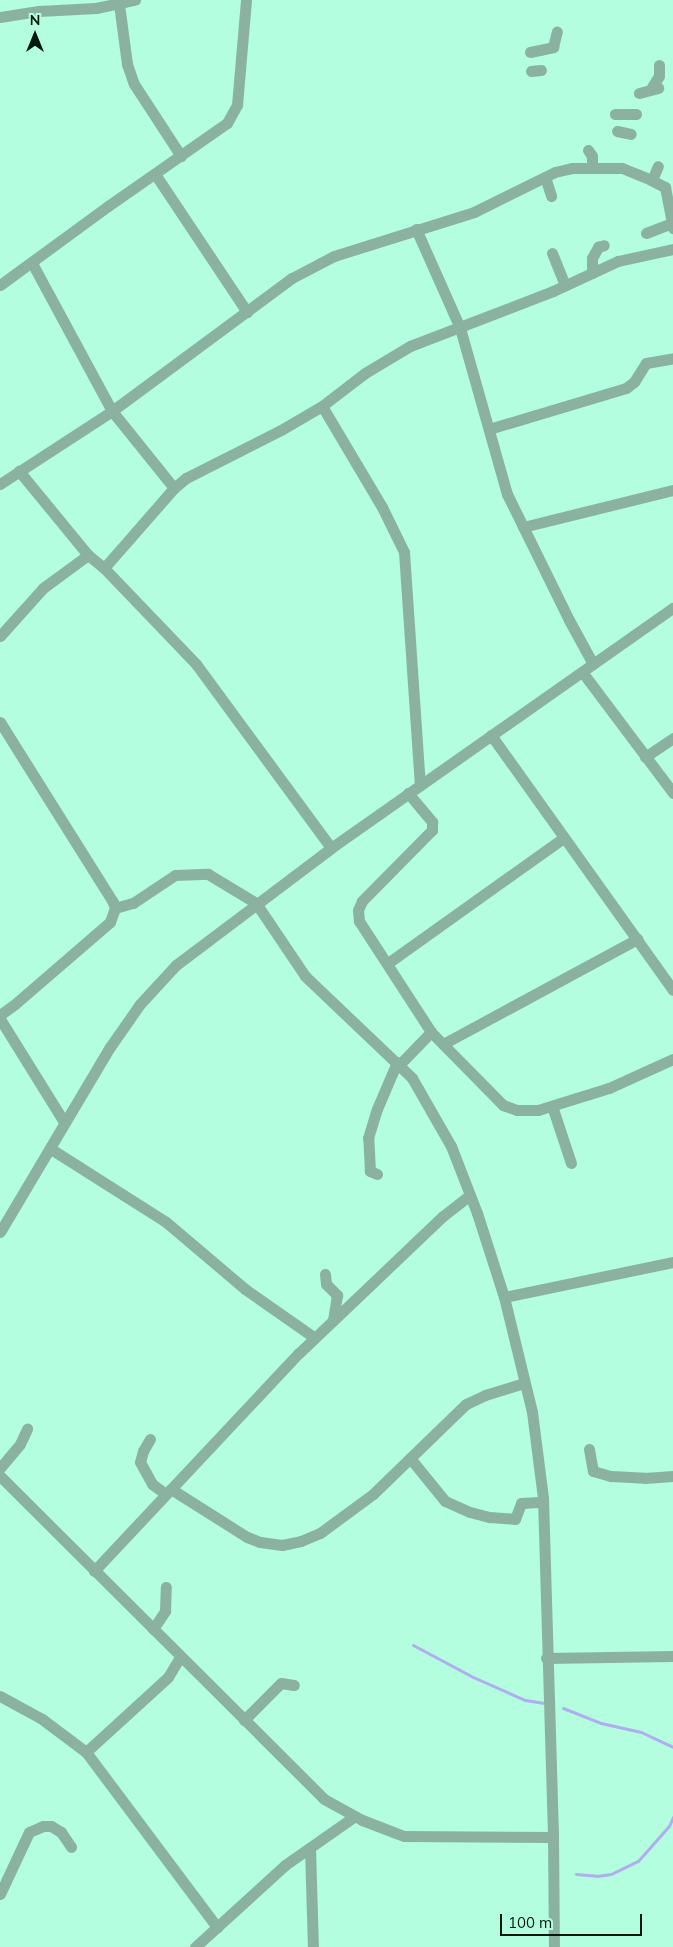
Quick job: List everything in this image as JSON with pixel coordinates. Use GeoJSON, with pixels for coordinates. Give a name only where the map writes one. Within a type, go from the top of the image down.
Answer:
{"type":"FeatureCollection","features":[{"type":"Feature","properties":{"kind":"street"},"geometry":{"type":"LineString","coordinates":[[0,17],[64,5],[119,4],[135,0]]}},
{"type":"Feature","properties":{"kind":"street"},"geometry":{"type":"LineString","coordinates":[[0,285],[227,123],[235,111],[247,13],[246,0]]}},
{"type":"Feature","properties":{"kind":"street"},"geometry":{"type":"LineString","coordinates":[[119,4],[127,64],[134,84],[180,156]]}},
{"type":"Feature","properties":{"kind":"street"},"geometry":{"type":"LineString","coordinates":[[530,52],[553,47],[557,31]]}},
{"type":"Feature","properties":{"kind":"street"},"geometry":{"type":"LineString","coordinates":[[639,93],[655,88],[659,76],[659,65]]}},
{"type":"Feature","properties":{"kind":"street"},"geometry":{"type":"LineString","coordinates":[[615,114],[636,114]]}},
{"type":"Feature","properties":{"kind":"street"},"geometry":{"type":"LineString","coordinates":[[617,131],[631,134]]}},
{"type":"Feature","properties":{"kind":"street"},"geometry":{"type":"LineString","coordinates":[[588,150],[592,156],[592,168]]}},
{"type":"Feature","properties":{"kind":"street"},"geometry":{"type":"LineString","coordinates":[[652,180],[658,166]]}},
{"type":"Feature","properties":{"kind":"street"},"geometry":{"type":"LineString","coordinates":[[0,484],[112,410],[292,278],[334,256],[474,212],[555,172],[573,168],[622,168],[665,187],[672,226],[646,233]]}},
{"type":"Feature","properties":{"kind":"street"},"geometry":{"type":"LineString","coordinates":[[155,174],[247,312]]}},
{"type":"Feature","properties":{"kind":"street"},"geometry":{"type":"LineString","coordinates":[[545,177],[551,196]]}},
{"type":"Feature","properties":{"kind":"street"},"geometry":{"type":"LineString","coordinates":[[416,229],[460,328],[507,494],[594,664]]}},
{"type":"Feature","properties":{"kind":"street"},"geometry":{"type":"LineString","coordinates":[[592,273],[592,258],[598,248],[604,245]]}},
{"type":"Feature","properties":{"kind":"street"},"geometry":{"type":"LineString","coordinates":[[104,568],[174,488],[186,478],[281,430],[322,406],[365,373],[410,346],[565,286],[618,261],[673,250]]}},
{"type":"Feature","properties":{"kind":"street"},"geometry":{"type":"LineString","coordinates":[[552,253],[565,286]]}},
{"type":"Feature","properties":{"kind":"street"},"geometry":{"type":"LineString","coordinates":[[32,263],[112,410],[174,488]]}},
{"type":"Feature","properties":{"kind":"street"},"geometry":{"type":"LineString","coordinates":[[489,429],[626,388],[634,382],[646,363],[673,358]]}},
{"type":"Feature","properties":{"kind":"street"},"geometry":{"type":"LineString","coordinates":[[322,406],[382,507],[404,552],[420,785]]}},
{"type":"Feature","properties":{"kind":"street"},"geometry":{"type":"LineString","coordinates":[[20,471],[88,555],[104,568],[196,664],[331,848]]}},
{"type":"Feature","properties":{"kind":"street"},"geometry":{"type":"LineString","coordinates":[[523,527],[673,490]]}},
{"type":"Feature","properties":{"kind":"street"},"geometry":{"type":"LineString","coordinates":[[0,636],[43,588],[88,555]]}},
{"type":"Feature","properties":{"kind":"street"},"geometry":{"type":"LineString","coordinates":[[0,1232],[110,1047],[140,1004],[176,965],[331,848],[673,608]]}},
{"type":"Feature","properties":{"kind":"street"},"geometry":{"type":"LineString","coordinates":[[583,672],[673,793]]}},
{"type":"Feature","properties":{"kind":"street"},"geometry":{"type":"LineString","coordinates":[[0,722],[113,902],[114,908],[110,922],[15,1004],[0,1014]]}},
{"type":"Feature","properties":{"kind":"street"},"geometry":{"type":"LineString","coordinates":[[491,735],[673,990]]}},
{"type":"Feature","properties":{"kind":"street"},"geometry":{"type":"LineString","coordinates":[[645,756],[673,738]]}},
{"type":"Feature","properties":{"kind":"street"},"geometry":{"type":"LineString","coordinates":[[408,793],[432,822],[432,830],[368,894],[358,910],[359,922],[388,963],[431,1032],[503,1105],[517,1110],[538,1110],[609,1088],[673,1059]]}},
{"type":"Feature","properties":{"kind":"street"},"geometry":{"type":"LineString","coordinates":[[388,963],[564,838]]}},
{"type":"Feature","properties":{"kind":"street"},"geometry":{"type":"LineString","coordinates":[[114,908],[133,903],[175,875],[208,874],[256,903],[305,976],[399,1063],[412,1078],[451,1146],[470,1195],[504,1297],[532,1412],[543,1502],[546,1658],[553,1837],[554,1947]]}},
{"type":"Feature","properties":{"kind":"street"},"geometry":{"type":"LineString","coordinates":[[443,1044],[637,939]]}},
{"type":"Feature","properties":{"kind":"street"},"geometry":{"type":"LineString","coordinates":[[0,1019],[64,1122]]}},
{"type":"Feature","properties":{"kind":"street"},"geometry":{"type":"LineString","coordinates":[[377,1174],[370,1172],[368,1138],[377,1109],[399,1063],[431,1032]]}},
{"type":"Feature","properties":{"kind":"street"},"geometry":{"type":"LineString","coordinates":[[552,1106],[571,1162]]}},
{"type":"Feature","properties":{"kind":"street"},"geometry":{"type":"LineString","coordinates":[[51,1149],[166,1222],[246,1289],[316,1338]]}},
{"type":"Feature","properties":{"kind":"street"},"geometry":{"type":"LineString","coordinates":[[94,1571],[332,1321],[443,1216],[470,1195]]}},
{"type":"Feature","properties":{"kind":"street"},"geometry":{"type":"LineString","coordinates":[[504,1297],[673,1262]]}},
{"type":"Feature","properties":{"kind":"street"},"geometry":{"type":"LineString","coordinates":[[325,1274],[326,1284],[337,1295],[332,1321]]}},
{"type":"Feature","properties":{"kind":"street"},"geometry":{"type":"LineString","coordinates":[[150,1439],[143,1451],[140,1462],[152,1484],[247,1538],[282,1546],[320,1533],[373,1494],[471,1401],[524,1383]]}},
{"type":"Feature","properties":{"kind":"street"},"geometry":{"type":"LineString","coordinates":[[0,1468],[20,1444],[27,1429]]}},
{"type":"Feature","properties":{"kind":"street"},"geometry":{"type":"LineString","coordinates":[[589,1450],[593,1471],[611,1476],[645,1478],[673,1476]]}},
{"type":"Feature","properties":{"kind":"street"},"geometry":{"type":"LineString","coordinates":[[410,1458],[446,1501],[470,1512],[489,1517],[515,1519],[521,1503],[543,1502]]}},
{"type":"Feature","properties":{"kind":"street"},"geometry":{"type":"LineString","coordinates":[[0,1476],[324,1799],[355,1816],[404,1836],[553,1837]]}},
{"type":"Feature","properties":{"kind":"street"},"geometry":{"type":"LineString","coordinates":[[152,1629],[165,1611],[166,1587]]}},
{"type":"Feature","properties":{"kind":"street"},"geometry":{"type":"LineString","coordinates":[[546,1658],[673,1656]]}},
{"type":"Feature","properties":{"kind":"street"},"geometry":{"type":"LineString","coordinates":[[86,1752],[168,1677],[180,1657]]}},
{"type":"Feature","properties":{"kind":"street"},"geometry":{"type":"LineString","coordinates":[[244,1720],[281,1683],[294,1685]]}},
{"type":"Feature","properties":{"kind":"street"},"geometry":{"type":"LineString","coordinates":[[0,1696],[42,1718],[86,1752],[217,1927]]}},
{"type":"Feature","properties":{"kind":"street"},"geometry":{"type":"LineString","coordinates":[[195,1947],[285,1865],[355,1816]]}},
{"type":"Feature","properties":{"kind":"street"},"geometry":{"type":"LineString","coordinates":[[0,1894],[29,1832],[43,1826],[52,1826],[61,1832],[71,1847]]}},
{"type":"Feature","properties":{"kind":"street"},"geometry":{"type":"LineString","coordinates":[[310,1848],[313,1947]]}},
{"type":"Feature","properties":{"kind":"waterway"},"geometry":{"type":"LineString","coordinates":[[413,1645],[473,1677],[525,1700],[543,1703]]}},
{"type":"Feature","properties":{"kind":"waterway"},"geometry":{"type":"LineString","coordinates":[[563,1708],[601,1723],[641,1732],[673,1747]]}},
{"type":"Feature","properties":{"kind":"waterway"},"geometry":{"type":"LineString","coordinates":[[576,1874],[597,1876],[611,1874],[638,1861],[669,1826],[673,1817]]}}]}
